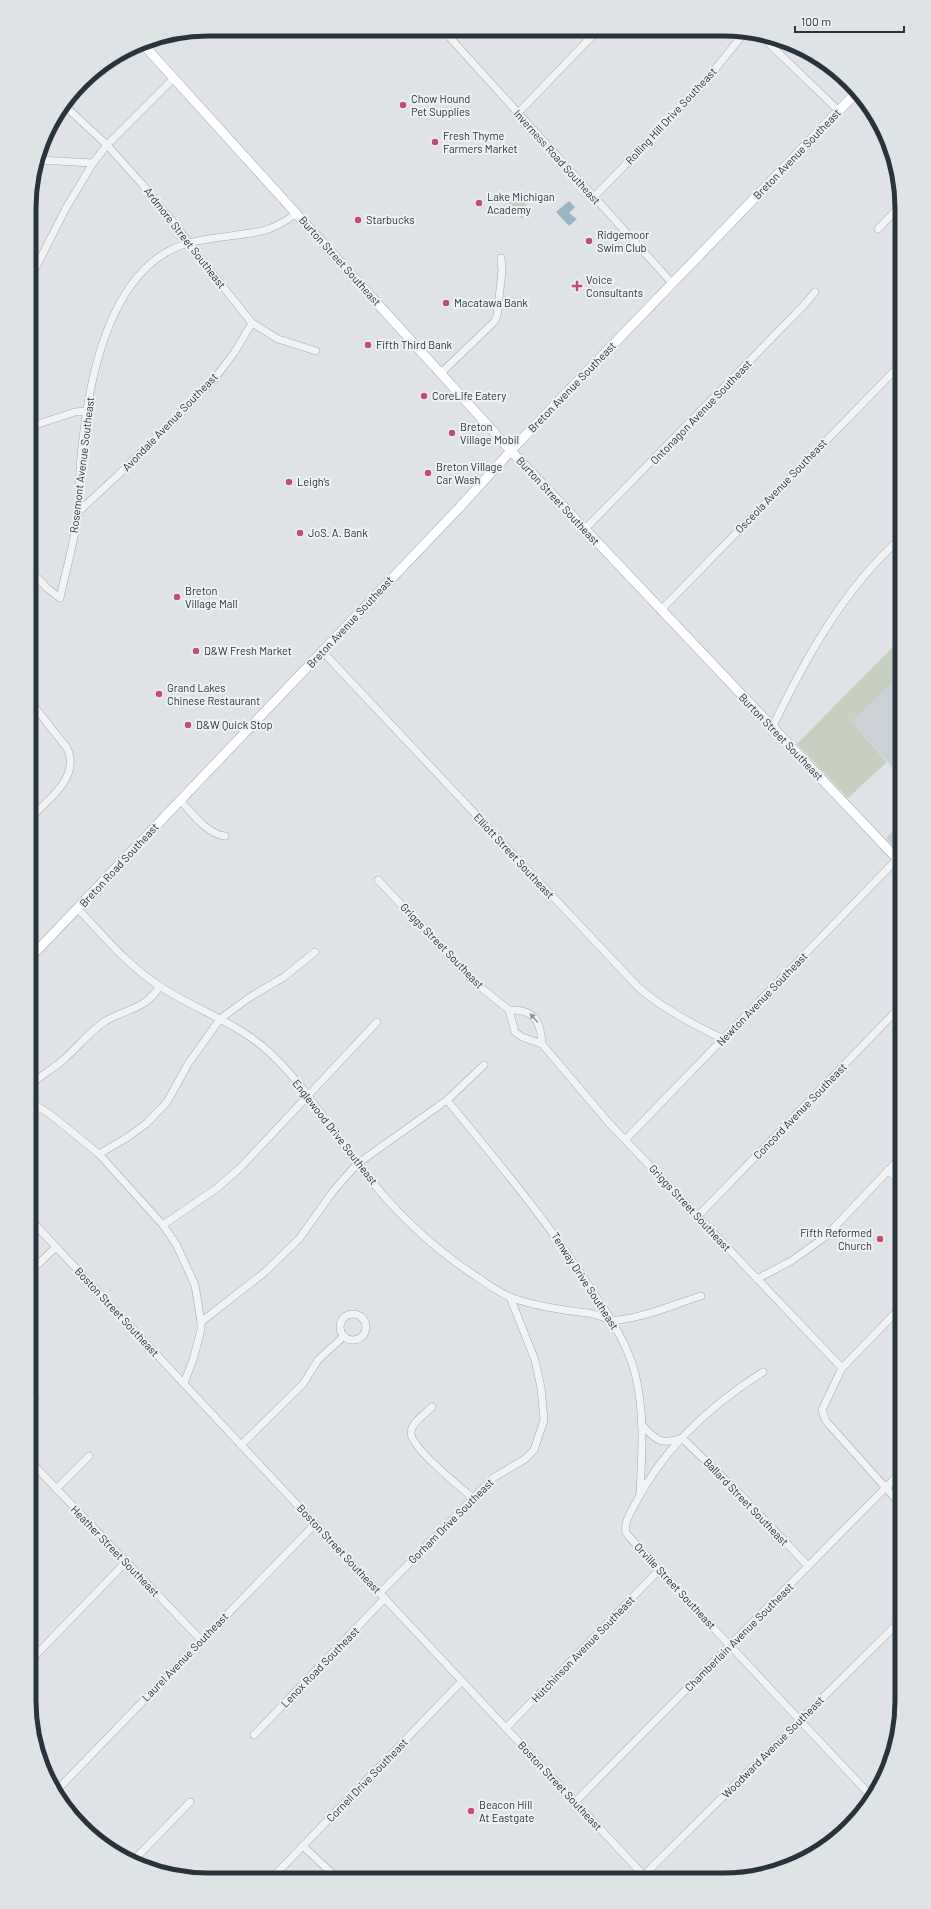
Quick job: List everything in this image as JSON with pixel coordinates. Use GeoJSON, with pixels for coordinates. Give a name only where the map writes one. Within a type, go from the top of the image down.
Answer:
{"type":"FeatureCollection","features":[{"type":"Feature","properties":{"kind":"main road","name":"Burton Street Southeast"},"geometry":{"type":"LineString","coordinates":[[147,47],[511,451],[895,858]]}},
{"type":"Feature","properties":{"kind":"main road","name":"Breton Avenue Southeast"},"geometry":{"type":"LineString","coordinates":[[208,771],[511,451],[853,96]]}},
{"type":"Feature","properties":{"kind":"main road","name":"Breton Road Southeast"},"geometry":{"type":"LineString","coordinates":[[36,952],[208,771]]}},
{"type":"Feature","properties":{"kind":"street","name":"Inverness Road Southeast"},"geometry":{"type":"LineString","coordinates":[[448,36],[672,283]]}},
{"type":"Feature","properties":{"kind":"street"},"geometry":{"type":"LineString","coordinates":[[518,113],[592,36]]}},
{"type":"Feature","properties":{"kind":"street","name":"Rolling Hill Drive Southeast"},"geometry":{"type":"LineString","coordinates":[[594,197],[699,89],[741,37]]}},
{"type":"Feature","properties":{"kind":"street"},"geometry":{"type":"LineString","coordinates":[[767,42],[839,111]]}},
{"type":"Feature","properties":{"kind":"street"},"geometry":{"type":"LineString","coordinates":[[36,267],[66,208],[107,145],[174,78]]}},
{"type":"Feature","properties":{"kind":"street","name":"Ardmore Street Southeast"},"geometry":{"type":"LineString","coordinates":[[68,109],[107,145],[157,202],[252,323],[278,339],[316,351]]}},
{"type":"Feature","properties":{"kind":"street"},"geometry":{"type":"LineString","coordinates":[[43,160],[94,163]]}},
{"type":"Feature","properties":{"kind":"street"},"geometry":{"type":"LineString","coordinates":[[878,229],[895,212]]}},
{"type":"Feature","properties":{"kind":"street","name":"Rosemont Avenue Southeast"},"geometry":{"type":"LineString","coordinates":[[36,576],[47,588],[60,598],[78,512],[81,457],[87,411],[96,370],[107,333],[126,292],[150,264],[166,253],[188,243],[262,231],[287,220],[297,213]]}},
{"type":"Feature","properties":{"kind":"street"},"geometry":{"type":"LineString","coordinates":[[441,373],[489,328],[496,319],[502,271],[501,258]]}},
{"type":"Feature","properties":{"kind":"street","name":"Ontonagon Avenue Southeast"},"geometry":{"type":"LineString","coordinates":[[585,529],[806,304],[815,292]]}},
{"type":"Feature","properties":{"kind":"street","name":"Avondale Avenue Southeast"},"geometry":{"type":"LineString","coordinates":[[78,512],[116,477],[212,382],[234,353],[252,323]]}},
{"type":"Feature","properties":{"kind":"street","name":"Osceola Avenue Southeast"},"geometry":{"type":"LineString","coordinates":[[661,610],[895,370]]}},
{"type":"Feature","properties":{"kind":"street"},"geometry":{"type":"LineString","coordinates":[[36,425],[75,412],[87,411]]}},
{"type":"Feature","properties":{"kind":"street"},"geometry":{"type":"LineString","coordinates":[[772,728],[794,682],[834,617],[852,591],[888,549],[895,543]]}},
{"type":"Feature","properties":{"kind":"street","name":"Elliott Street Southeast"},"geometry":{"type":"LineString","coordinates":[[322,652],[638,987],[650,998],[670,1011],[723,1039]]}},
{"type":"Feature","properties":{"kind":"street"},"geometry":{"type":"LineString","coordinates":[[36,709],[67,748],[71,758],[72,767],[69,776],[36,812]]}},
{"type":"Feature","properties":{"kind":"street"},"geometry":{"type":"LineString","coordinates":[[180,800],[209,830],[225,836]]}},
{"type":"Feature","properties":{"kind":"street","name":"Newton Avenue Southeast"},"geometry":{"type":"LineString","coordinates":[[626,1139],[895,866]]}},
{"type":"Feature","properties":{"kind":"street","name":"Griggs Street Southeast"},"geometry":{"type":"LineString","coordinates":[[378,880],[478,985],[509,1010],[515,1032],[522,1037],[542,1044],[626,1139],[842,1368]]}},
{"type":"Feature","properties":{"kind":"street","name":"Englewood Drive Southeast"},"geometry":{"type":"LineString","coordinates":[[78,909],[125,958],[160,986],[242,1031],[261,1044],[287,1070],[308,1095],[357,1164],[439,1251],[510,1297],[558,1309],[593,1314],[612,1320],[627,1318],[701,1296]]}},
{"type":"Feature","properties":{"kind":"street"},"geometry":{"type":"LineString","coordinates":[[99,1154],[128,1137],[147,1123],[167,1102],[188,1064],[220,1019],[250,997],[284,977],[315,952]]}},
{"type":"Feature","properties":{"kind":"street"},"geometry":{"type":"LineString","coordinates":[[36,1081],[62,1061],[90,1032],[105,1022],[146,1003],[160,986]]}},
{"type":"Feature","properties":{"kind":"street","name":"Griggs Street Southeast"},"geometry":{"type":"LineString","coordinates":[[509,1010],[532,1014],[537,1019],[542,1044]]}},
{"type":"Feature","properties":{"kind":"street","name":"Concord Avenue Southeast"},"geometry":{"type":"LineString","coordinates":[[698,1216],[895,1012]]}},
{"type":"Feature","properties":{"kind":"street"},"geometry":{"type":"LineString","coordinates":[[163,1225],[217,1188],[240,1168],[377,1022]]}},
{"type":"Feature","properties":{"kind":"street"},"geometry":{"type":"LineString","coordinates":[[201,1322],[265,1272],[299,1239],[334,1190],[357,1164],[447,1100],[484,1066]]}},
{"type":"Feature","properties":{"kind":"street","name":"Tenway Drive Southeast"},"geometry":{"type":"LineString","coordinates":[[447,1100],[545,1221],[612,1320],[628,1353],[635,1373],[642,1424],[640,1494]]}},
{"type":"Feature","properties":{"kind":"street"},"geometry":{"type":"LineString","coordinates":[[36,1105],[51,1115],[99,1154],[163,1225],[176,1244],[195,1285],[201,1322],[201,1330],[193,1360],[184,1383]]}},
{"type":"Feature","properties":{"kind":"street"},"geometry":{"type":"LineString","coordinates":[[757,1279],[791,1261],[825,1237],[895,1163]]}},
{"type":"Feature","properties":{"kind":"street"},"geometry":{"type":"LineString","coordinates":[[888,1170],[895,1177]]}},
{"type":"Feature","properties":{"kind":"street","name":"Boston Street Southeast"},"geometry":{"type":"LineString","coordinates":[[36,1226],[641,1873]]}},
{"type":"Feature","properties":{"kind":"street"},"geometry":{"type":"LineString","coordinates":[[36,1266],[56,1247]]}},
{"type":"Feature","properties":{"kind":"street","name":"Gorham Drive Southeast"},"geometry":{"type":"LineString","coordinates":[[383,1596],[493,1478],[525,1458],[534,1450],[544,1420],[541,1388],[535,1360],[510,1297]]}},
{"type":"Feature","properties":{"kind":"street"},"geometry":{"type":"LineString","coordinates":[[895,1313],[842,1368],[822,1410],[822,1415],[826,1421],[895,1498]]}},
{"type":"Feature","properties":{"kind":"street"},"geometry":{"type":"LineString","coordinates":[[241,1445],[303,1384],[318,1360],[344,1336]]}},
{"type":"Feature","properties":{"kind":"street"},"geometry":{"type":"LineString","coordinates":[[640,1494],[682,1438],[721,1401],[763,1372]]}},
{"type":"Feature","properties":{"kind":"street"},"geometry":{"type":"LineString","coordinates":[[432,1406],[413,1426],[411,1436],[414,1442],[434,1464],[473,1498]]}},
{"type":"Feature","properties":{"kind":"street"},"geometry":{"type":"LineString","coordinates":[[642,1424],[654,1437],[664,1442],[682,1438]]}},
{"type":"Feature","properties":{"kind":"street","name":"Ballard Street Southeast"},"geometry":{"type":"LineString","coordinates":[[682,1438],[739,1493],[808,1566]]}},
{"type":"Feature","properties":{"kind":"street"},"geometry":{"type":"LineString","coordinates":[[56,1489],[89,1456]]}},
{"type":"Feature","properties":{"kind":"street","name":"Heather Street Southeast"},"geometry":{"type":"LineString","coordinates":[[36,1468],[125,1563],[201,1640]]}},
{"type":"Feature","properties":{"kind":"street","name":"Chamberlain Avenue Southeast"},"geometry":{"type":"LineString","coordinates":[[575,1802],[895,1478]]}},
{"type":"Feature","properties":{"kind":"street","name":"Orville Street Southeast"},"geometry":{"type":"LineString","coordinates":[[640,1494],[626,1522],[626,1533],[868,1793]]}},
{"type":"Feature","properties":{"kind":"street","name":"Laurel Avenue Southeast"},"geometry":{"type":"LineString","coordinates":[[59,1788],[201,1640],[316,1524]]}},
{"type":"Feature","properties":{"kind":"street"},"geometry":{"type":"LineString","coordinates":[[36,1655],[125,1563]]}},
{"type":"Feature","properties":{"kind":"street","name":"Hutchinson Avenue Southeast"},"geometry":{"type":"LineString","coordinates":[[506,1728],[659,1570]]}},
{"type":"Feature","properties":{"kind":"street","name":"Lenox Road Southeast"},"geometry":{"type":"LineString","coordinates":[[254,1735],[383,1596]]}},
{"type":"Feature","properties":{"kind":"street","name":"Woodward Avenue Southeast"},"geometry":{"type":"LineString","coordinates":[[651,1873],[800,1720],[895,1626]]}},
{"type":"Feature","properties":{"kind":"street","name":"Cornell Drive Southeast"},"geometry":{"type":"LineString","coordinates":[[277,1873],[462,1681]]}},
{"type":"Feature","properties":{"kind":"street"},"geometry":{"type":"LineString","coordinates":[[137,1857],[190,1802]]}},
{"type":"Feature","properties":{"kind":"street"},"geometry":{"type":"LineString","coordinates":[[303,1846],[332,1873]]}},
{"type":"Feature","properties":{"kind":"shaded area"},"geometry":{"type":"Polygon","coordinates":[[[895,681],[895,769],[851,722],[895,681]]]}},
{"type":"Feature","properties":{"kind":"shaded area"},"geometry":{"type":"Polygon","coordinates":[[[895,830],[895,848],[886,838],[895,830]]]}},
{"type":"Feature","properties":{"kind":"green space"},"geometry":{"type":"Polygon","coordinates":[[[514,192],[531,210],[522,219],[505,199],[514,192]]]}},
{"type":"Feature","properties":{"kind":"green space"},"geometry":{"type":"Polygon","coordinates":[[[895,645],[895,681],[851,722],[887,762],[848,798],[797,744],[895,645]]]}},
{"type":"Feature","properties":{"kind":"water"},"geometry":{"type":"Polygon","coordinates":[[[569,201],[575,207],[569,213],[577,219],[569,226],[556,212],[569,201]]]}},
{"type":"Feature","properties":{"kind":"place","name":"Chow Hound Pet Supplies"},"geometry":{"type":"Point","coordinates":[403,105]}},
{"type":"Feature","properties":{"kind":"place","name":"Fresh Thyme Farmers Market"},"geometry":{"type":"Point","coordinates":[435,142]}},
{"type":"Feature","properties":{"kind":"place","name":"Lake Michigan Academy"},"geometry":{"type":"Point","coordinates":[479,203]}},
{"type":"Feature","properties":{"kind":"place","name":"Starbucks"},"geometry":{"type":"Point","coordinates":[358,220]}},
{"type":"Feature","properties":{"kind":"place","name":"Ridgemoor Swim Club"},"geometry":{"type":"Point","coordinates":[589,241]}},
{"type":"Feature","properties":{"kind":"place","name":"Voice Consultants"},"geometry":{"type":"Point","coordinates":[577,286]}},
{"type":"Feature","properties":{"kind":"place","name":"Macatawa Bank"},"geometry":{"type":"Point","coordinates":[446,303]}},
{"type":"Feature","properties":{"kind":"place","name":"Fifth Third Bank"},"geometry":{"type":"Point","coordinates":[368,345]}},
{"type":"Feature","properties":{"kind":"place","name":"CoreLife Eatery"},"geometry":{"type":"Point","coordinates":[424,396]}},
{"type":"Feature","properties":{"kind":"place","name":"Breton Village Mobil"},"geometry":{"type":"Point","coordinates":[452,433]}},
{"type":"Feature","properties":{"kind":"place","name":"Breton Village Car Wash"},"geometry":{"type":"Point","coordinates":[428,473]}},
{"type":"Feature","properties":{"kind":"place","name":"Leigh's"},"geometry":{"type":"Point","coordinates":[289,482]}},
{"type":"Feature","properties":{"kind":"place","name":"JoS. A. Bank"},"geometry":{"type":"Point","coordinates":[300,533]}},
{"type":"Feature","properties":{"kind":"place","name":"Breton Village Mall"},"geometry":{"type":"Point","coordinates":[177,597]}},
{"type":"Feature","properties":{"kind":"place","name":"D&W Fresh Market"},"geometry":{"type":"Point","coordinates":[196,651]}},
{"type":"Feature","properties":{"kind":"place","name":"Grand Lakes Chinese Restaurant"},"geometry":{"type":"Point","coordinates":[159,694]}},
{"type":"Feature","properties":{"kind":"place","name":"D&W Quick Stop"},"geometry":{"type":"Point","coordinates":[188,725]}},
{"type":"Feature","properties":{"kind":"place","name":"Fifth Reformed Church"},"geometry":{"type":"Point","coordinates":[880,1239]}},
{"type":"Feature","properties":{"kind":"place","name":"Beacon Hill At Eastgate"},"geometry":{"type":"Point","coordinates":[471,1811]}}]}
